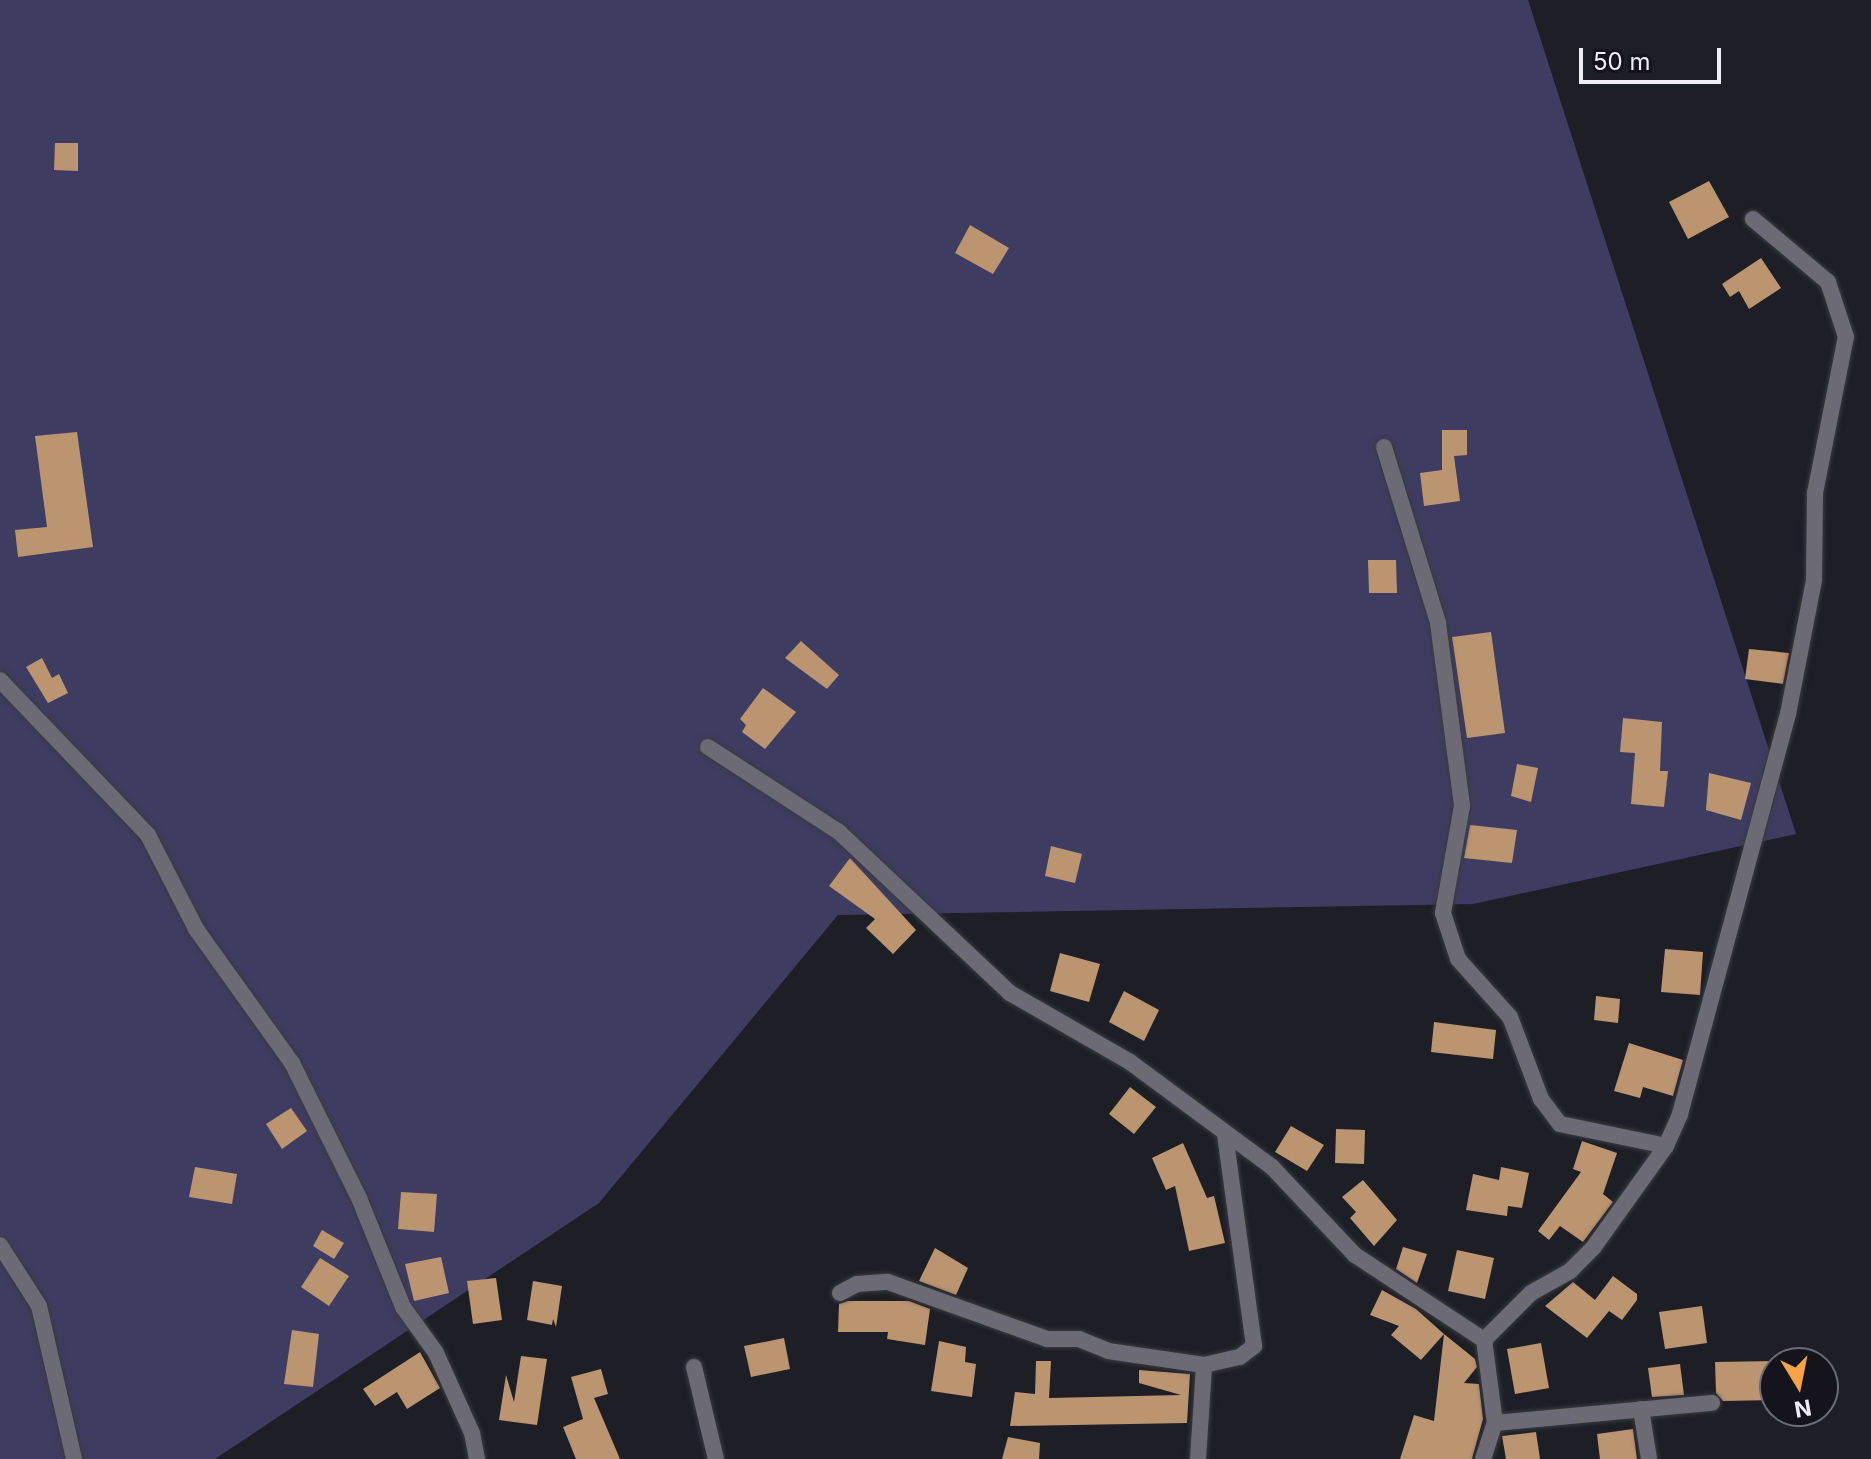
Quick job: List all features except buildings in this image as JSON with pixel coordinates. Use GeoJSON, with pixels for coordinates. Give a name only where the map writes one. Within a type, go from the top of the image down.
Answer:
{"type":"FeatureCollection","features":[{"type":"Feature","properties":{"kind":"street"},"geometry":{"type":"LineString","coordinates":[[1484,1340],[1531,1293],[1570,1271],[1593,1248],[1666,1146],[1693,1080],[1788,714],[1814,580],[1815,493],[1846,337],[1828,282],[1753,219]]}},
{"type":"Feature","properties":{"kind":"street"},"geometry":{"type":"LineString","coordinates":[[1384,447],[1438,623],[1462,806],[1443,913],[1458,959],[1510,1017],[1541,1099],[1560,1124],[1666,1146]]}},
{"type":"Feature","properties":{"kind":"street"},"geometry":{"type":"LineString","coordinates":[[0,680],[148,835],[196,929],[292,1063],[359,1198],[403,1307],[436,1353],[472,1433],[477,1459]]}},
{"type":"Feature","properties":{"kind":"street"},"geometry":{"type":"LineString","coordinates":[[708,747],[839,832],[1010,993],[1130,1062],[1272,1167],[1355,1255],[1484,1340],[1495,1423],[1483,1459]]}},
{"type":"Feature","properties":{"kind":"street"},"geometry":{"type":"LineString","coordinates":[[840,1293],[857,1284],[888,1282],[1047,1339],[1079,1339],[1108,1351],[1204,1365],[1240,1357],[1254,1346],[1225,1135]]}},
{"type":"Feature","properties":{"kind":"street"},"geometry":{"type":"LineString","coordinates":[[0,1245],[39,1306],[74,1459]]}},
{"type":"Feature","properties":{"kind":"street"},"geometry":{"type":"LineString","coordinates":[[1198,1459],[1204,1365]]}},
{"type":"Feature","properties":{"kind":"street"},"geometry":{"type":"LineString","coordinates":[[694,1367],[716,1459]]}},
{"type":"Feature","properties":{"kind":"street"},"geometry":{"type":"LineString","coordinates":[[1495,1423],[1712,1403]]}},
{"type":"Feature","properties":{"kind":"street"},"geometry":{"type":"LineString","coordinates":[[1641,1409],[1649,1459]]}},
{"type":"Feature","properties":{"kind":"shaded area"},"geometry":{"type":"Polygon","coordinates":[[[0,0],[1528,0],[1796,834],[1473,904],[838,915],[599,1203],[215,1459],[0,1459],[0,0]]]}}]}
